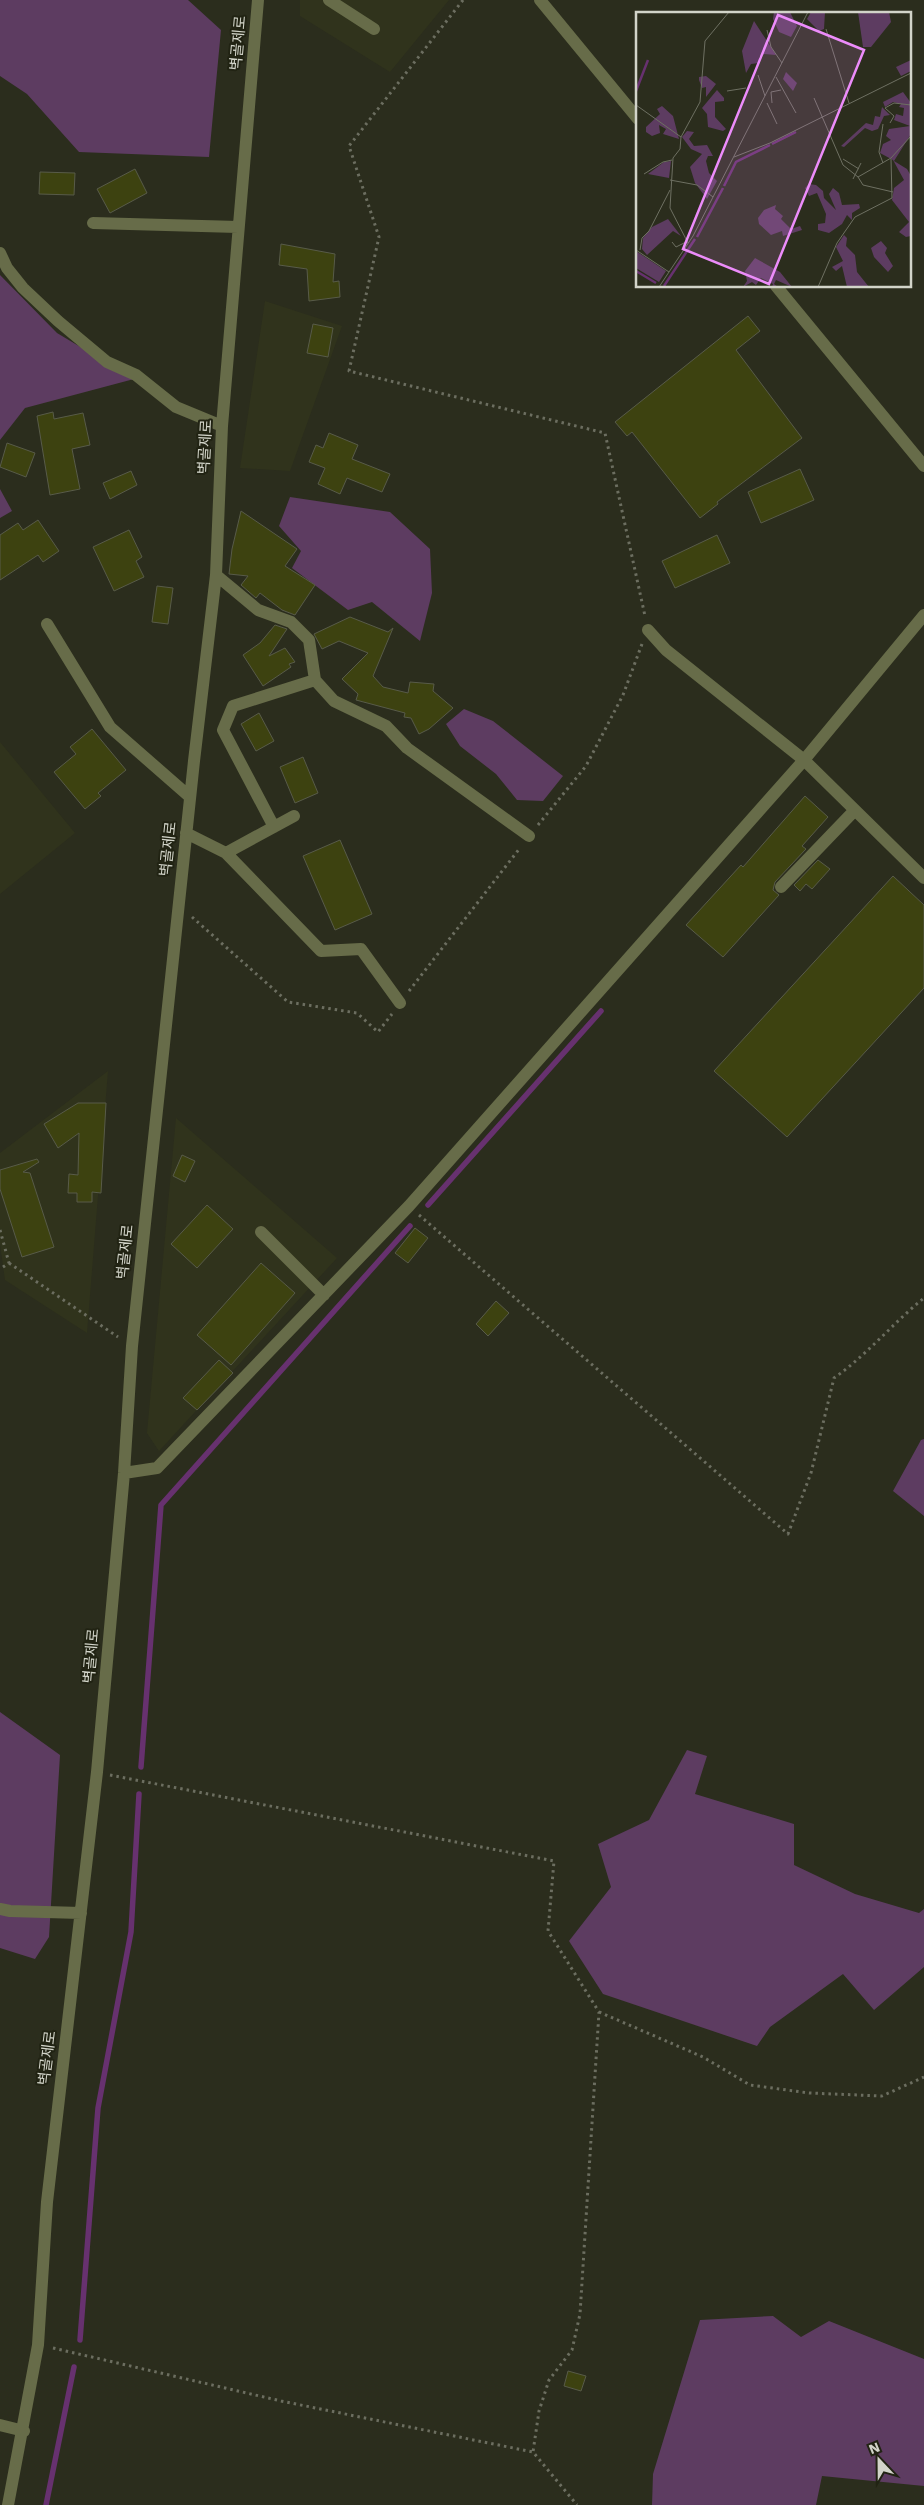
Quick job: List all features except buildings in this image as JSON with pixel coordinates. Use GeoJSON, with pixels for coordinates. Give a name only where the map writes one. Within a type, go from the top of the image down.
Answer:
{"type":"FeatureCollection","features":[{"type":"Feature","properties":{"kind":"street","name":"벽골제로"},"geometry":{"type":"LineString","coordinates":[[8,2505],[24,2431],[38,2344],[47,2202],[97,1772],[124,1473],[132,1346],[178,905],[216,575],[222,426],[258,0]]}},
{"type":"Feature","properties":{"kind":"street"},"geometry":{"type":"LineString","coordinates":[[329,0],[374,30]]}},
{"type":"Feature","properties":{"kind":"street"},"geometry":{"type":"LineString","coordinates":[[540,0],[636,117]]}},
{"type":"Feature","properties":{"kind":"street"},"geometry":{"type":"LineString","coordinates":[[93,223],[238,227]]}},
{"type":"Feature","properties":{"kind":"street"},"geometry":{"type":"LineString","coordinates":[[0,253],[7,268],[23,288],[58,321],[107,362],[136,374],[176,407],[222,426]]}},
{"type":"Feature","properties":{"kind":"street"},"geometry":{"type":"LineString","coordinates":[[778,288],[924,466]]}},
{"type":"Feature","properties":{"kind":"street"},"geometry":{"type":"LineString","coordinates":[[216,575],[258,610],[291,622],[309,640],[315,680],[334,701],[386,726],[406,748],[529,836]]}},
{"type":"Feature","properties":{"kind":"street"},"geometry":{"type":"LineString","coordinates":[[124,1473],[157,1468],[409,1206],[804,760],[924,615]]}},
{"type":"Feature","properties":{"kind":"street"},"geometry":{"type":"LineString","coordinates":[[47,624],[110,727],[190,797]]}},
{"type":"Feature","properties":{"kind":"street"},"geometry":{"type":"LineString","coordinates":[[648,630],[666,650],[804,760],[924,878]]}},
{"type":"Feature","properties":{"kind":"street"},"geometry":{"type":"LineString","coordinates":[[274,827],[223,730],[233,706],[315,680]]}},
{"type":"Feature","properties":{"kind":"street"},"geometry":{"type":"LineString","coordinates":[[781,887],[854,810]]}},
{"type":"Feature","properties":{"kind":"street"},"geometry":{"type":"LineString","coordinates":[[226,853],[294,816]]}},
{"type":"Feature","properties":{"kind":"street"},"geometry":{"type":"LineString","coordinates":[[186,833],[226,853],[321,951],[360,949],[400,1003]]}},
{"type":"Feature","properties":{"kind":"street"},"geometry":{"type":"LineString","coordinates":[[261,1232],[324,1295]]}},
{"type":"Feature","properties":{"kind":"street"},"geometry":{"type":"LineString","coordinates":[[0,1909],[10,1912],[80,1913]]}},
{"type":"Feature","properties":{"kind":"street"},"geometry":{"type":"LineString","coordinates":[[0,2425],[24,2431]]}},
{"type":"Feature","properties":{"kind":"path"},"geometry":{"type":"LineString","coordinates":[[178,905],[288,1002],[357,1013],[378,1032],[529,836],[586,766],[623,695],[648,630],[605,433],[349,371],[379,236],[349,146],[463,0]]}},
{"type":"Feature","properties":{"kind":"path"},"geometry":{"type":"LineString","coordinates":[[409,1206],[788,1534],[811,1473],[834,1378],[854,1364],[898,1319],[924,1298]]}},
{"type":"Feature","properties":{"kind":"path"},"geometry":{"type":"LineString","coordinates":[[0,1230],[9,1263],[132,1346]]}},
{"type":"Feature","properties":{"kind":"path"},"geometry":{"type":"LineString","coordinates":[[0,1269],[9,1263]]}},
{"type":"Feature","properties":{"kind":"path"},"geometry":{"type":"LineString","coordinates":[[97,1772],[554,1861],[548,1931],[600,2012],[703,2057],[750,2085],[809,2093],[882,2096],[924,2077]]}},
{"type":"Feature","properties":{"kind":"path"},"geometry":{"type":"LineString","coordinates":[[534,2452],[539,2411],[548,2380],[572,2350],[580,2314],[600,2012]]}},
{"type":"Feature","properties":{"kind":"path"},"geometry":{"type":"LineString","coordinates":[[38,2344],[281,2401],[534,2452],[577,2505]]}},
{"type":"Feature","properties":{"kind":"shaded area"},"geometry":{"type":"Polygon","coordinates":[[[0,0],[188,0],[221,30],[209,157],[79,152],[27,94],[0,76],[0,0]]]}},
{"type":"Feature","properties":{"kind":"shaded area"},"geometry":{"type":"Polygon","coordinates":[[[300,0],[449,0],[390,72],[300,16],[300,0]]]}},
{"type":"Feature","properties":{"kind":"shaded area"},"geometry":{"type":"Polygon","coordinates":[[[0,275],[57,333],[134,379],[25,408],[0,440],[0,275]]]}},
{"type":"Feature","properties":{"kind":"shaded area"},"geometry":{"type":"Polygon","coordinates":[[[265,301],[342,326],[290,471],[240,468],[265,301]]]}},
{"type":"Feature","properties":{"kind":"shaded area"},"geometry":{"type":"Polygon","coordinates":[[[0,489],[12,511],[0,518],[0,489]]]}},
{"type":"Feature","properties":{"kind":"shaded area"},"geometry":{"type":"Polygon","coordinates":[[[290,497],[390,512],[430,549],[432,593],[420,641],[372,602],[348,610],[292,568],[301,551],[279,526],[290,497]]]}},
{"type":"Feature","properties":{"kind":"shaded area"},"geometry":{"type":"Polygon","coordinates":[[[464,709],[493,721],[563,776],[543,801],[517,800],[496,774],[460,746],[446,724],[464,709]]]}},
{"type":"Feature","properties":{"kind":"shaded area"},"geometry":{"type":"Polygon","coordinates":[[[0,742],[75,833],[0,894],[0,742]]]}},
{"type":"Feature","properties":{"kind":"shaded area"},"geometry":{"type":"Polygon","coordinates":[[[108,1071],[87,1333],[5,1280],[0,1244],[0,1153],[108,1071]]]}},
{"type":"Feature","properties":{"kind":"shaded area"},"geometry":{"type":"Polygon","coordinates":[[[176,1118],[337,1258],[159,1451],[147,1433],[176,1118]]]}},
{"type":"Feature","properties":{"kind":"shaded area"},"geometry":{"type":"Polygon","coordinates":[[[924,1439],[924,1516],[893,1491],[921,1440],[924,1439]]]}},
{"type":"Feature","properties":{"kind":"shaded area"},"geometry":{"type":"Polygon","coordinates":[[[0,1712],[60,1755],[49,1937],[35,1959],[0,1948],[0,1712]]]}},
{"type":"Feature","properties":{"kind":"shaded area"},"geometry":{"type":"Polygon","coordinates":[[[687,1750],[707,1756],[695,1794],[794,1824],[794,1865],[855,1894],[919,1913],[924,1909],[924,1967],[874,2010],[843,1974],[770,2027],[757,2046],[603,1994],[569,1941],[611,1887],[598,1844],[649,1820],[687,1750]]]}},
{"type":"Feature","properties":{"kind":"shaded area"},"geometry":{"type":"Polygon","coordinates":[[[773,2316],[801,2337],[829,2321],[924,2359],[924,2486],[822,2476],[816,2505],[652,2505],[653,2474],[700,2320],[773,2316]]]}},
{"type":"Feature","properties":{"kind":"waterway"},"geometry":{"type":"LineString","coordinates":[[428,1205],[601,1011]]}},
{"type":"Feature","properties":{"kind":"waterway"},"geometry":{"type":"LineString","coordinates":[[141,1767],[161,1505],[410,1226]]}},
{"type":"Feature","properties":{"kind":"waterway"},"geometry":{"type":"LineString","coordinates":[[80,2340],[98,2108],[131,1932],[139,1794]]}},
{"type":"Feature","properties":{"kind":"waterway"},"geometry":{"type":"LineString","coordinates":[[46,2505],[74,2367]]}}]}
